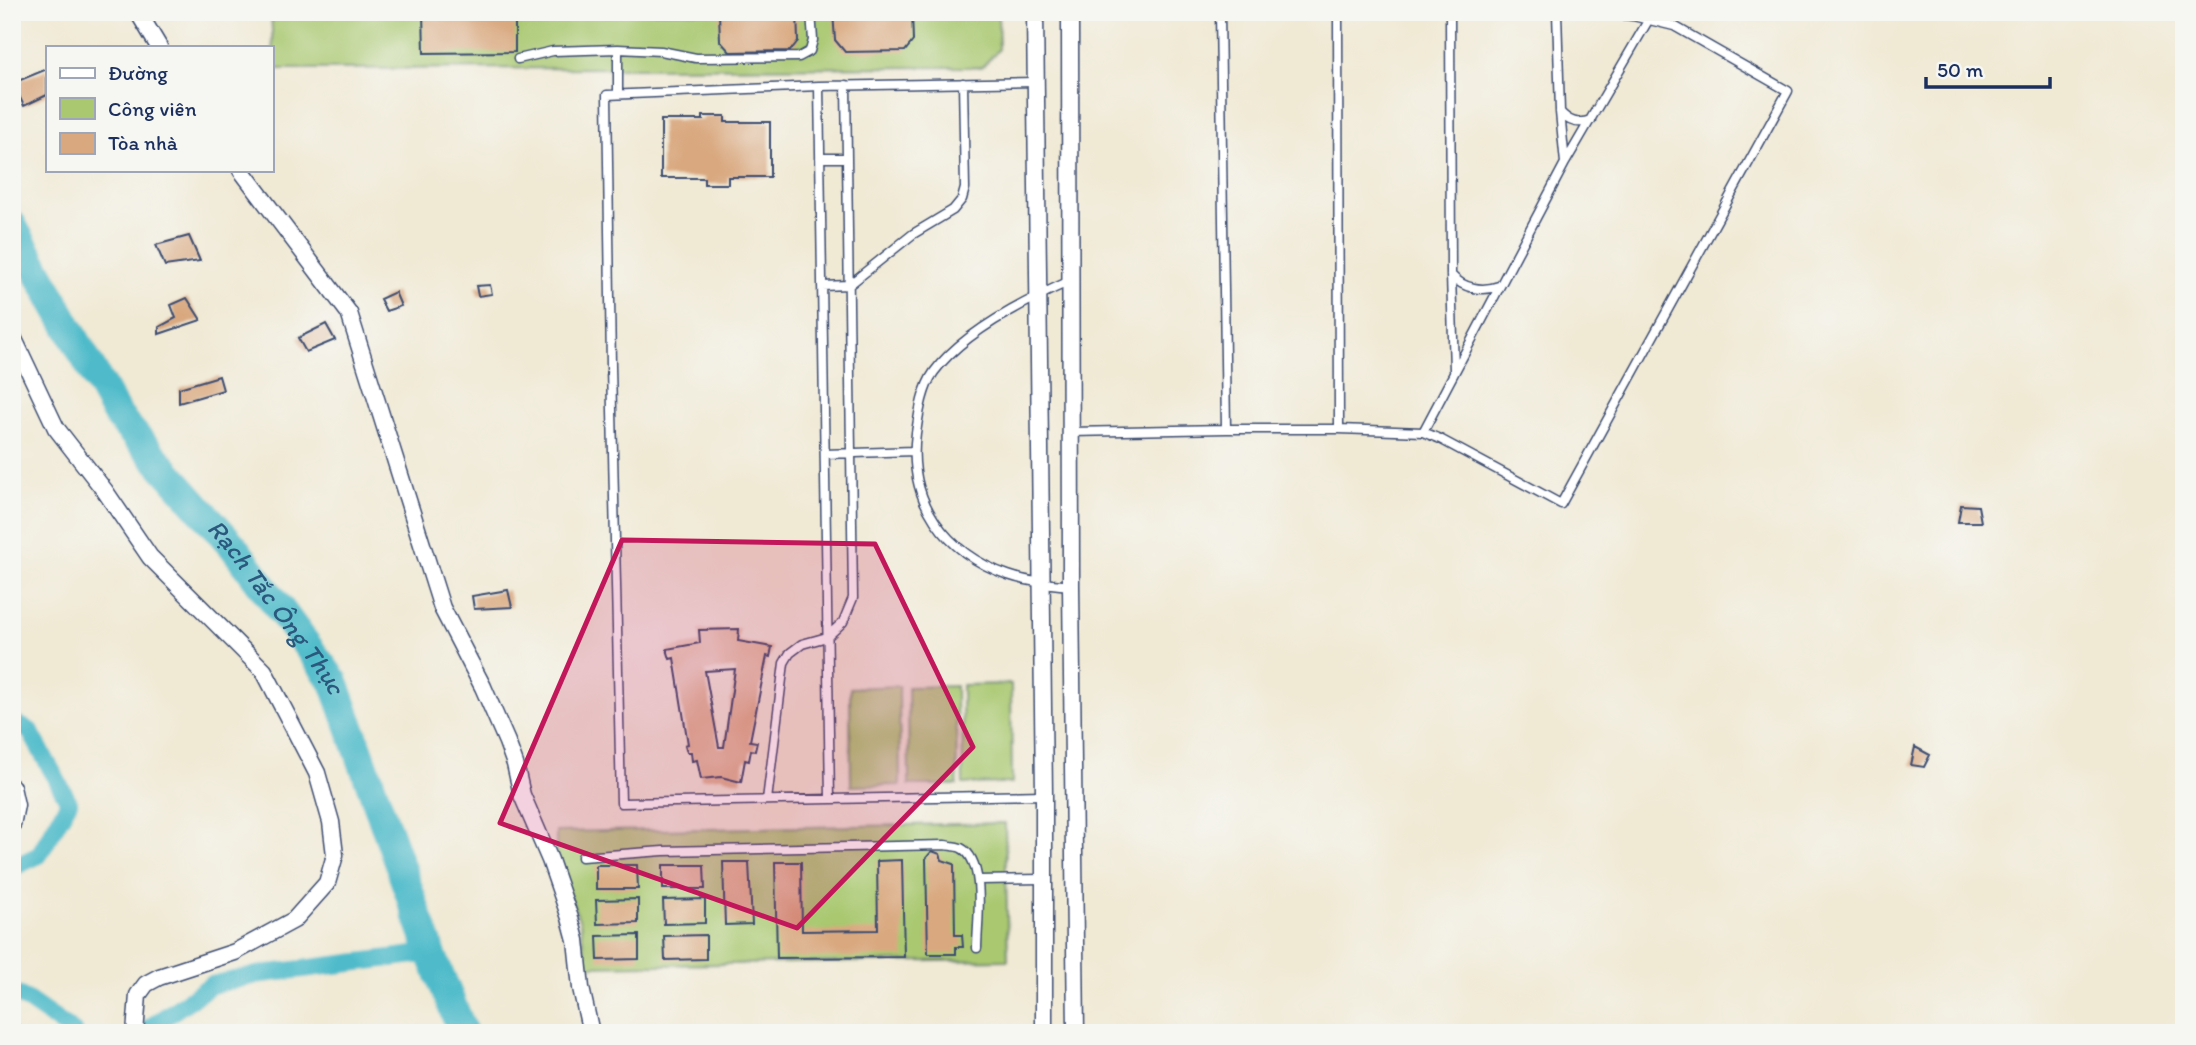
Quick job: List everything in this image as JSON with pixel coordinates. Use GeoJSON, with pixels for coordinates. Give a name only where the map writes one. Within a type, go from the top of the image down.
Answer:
{"type":"FeatureCollection","features":[{"type":"Feature","properties":{"kind":"street"},"geometry":{"type":"LineString","coordinates":[[138,12],[158,46]]}},
{"type":"Feature","properties":{"kind":"street"},"geometry":{"type":"LineString","coordinates":[[1035,12],[1044,1033]]}},
{"type":"Feature","properties":{"kind":"street"},"geometry":{"type":"LineString","coordinates":[[1070,12],[1071,586],[1076,1033]]}},
{"type":"Feature","properties":{"kind":"street"},"geometry":{"type":"LineString","coordinates":[[243,172],[349,313],[442,608],[483,687],[502,731],[523,795],[570,918],[591,1033]]}},
{"type":"Feature","properties":{"kind":"street"},"geometry":{"type":"LineString","coordinates":[[12,335],[56,428],[105,491],[150,557],[264,671],[317,773],[331,822],[335,855],[327,883],[295,920],[235,952],[159,977],[146,984],[138,995],[135,1025]]}},
{"type":"Feature","properties":{"kind":"street"},"geometry":{"type":"LineString","coordinates":[[1039,432],[1071,432]]}},
{"type":"Feature","properties":{"kind":"street"},"geometry":{"type":"LineString","coordinates":[[12,787],[16,805],[12,825]]}},
{"type":"Feature","properties":{"kind":"street"},"geometry":{"type":"LineString","coordinates":[[1043,879],[1074,879]]}},
{"type":"Feature","properties":{"kind":"lane"},"geometry":{"type":"LineString","coordinates":[[519,59],[553,51],[618,48],[662,51],[695,58],[799,57],[810,51],[813,40],[811,12]]}},
{"type":"Feature","properties":{"kind":"lane"},"geometry":{"type":"LineString","coordinates":[[1220,12],[1226,429]]}},
{"type":"Feature","properties":{"kind":"lane"},"geometry":{"type":"LineString","coordinates":[[1338,12],[1339,429]]}},
{"type":"Feature","properties":{"kind":"lane"},"geometry":{"type":"LineString","coordinates":[[1450,12],[1454,371]]}},
{"type":"Feature","properties":{"kind":"lane"},"geometry":{"type":"LineString","coordinates":[[1557,12],[1560,112],[1566,163]]}},
{"type":"Feature","properties":{"kind":"lane"},"geometry":{"type":"LineString","coordinates":[[1071,432],[1226,429],[1423,432],[1561,504],[1788,91],[1688,33],[1649,19],[1594,12]]}},
{"type":"Feature","properties":{"kind":"lane"},"geometry":{"type":"LineString","coordinates":[[1423,432],[1566,163],[1649,19]]}},
{"type":"Feature","properties":{"kind":"lane"},"geometry":{"type":"LineString","coordinates":[[618,48],[618,94]]}},
{"type":"Feature","properties":{"kind":"lane"},"geometry":{"type":"LineString","coordinates":[[1035,82],[846,85],[607,94],[621,803],[1044,795]]}},
{"type":"Feature","properties":{"kind":"lane"},"geometry":{"type":"LineString","coordinates":[[822,286],[849,285],[913,234],[953,210],[962,199],[965,188],[963,83]]}},
{"type":"Feature","properties":{"kind":"lane"},"geometry":{"type":"LineString","coordinates":[[767,800],[784,663],[790,653],[802,644],[827,637],[843,622],[853,598],[846,85]]}},
{"type":"Feature","properties":{"kind":"lane"},"geometry":{"type":"LineString","coordinates":[[819,86],[830,799]]}},
{"type":"Feature","properties":{"kind":"lane"},"geometry":{"type":"LineString","coordinates":[[1560,112],[1569,121],[1583,123],[1591,120]]}},
{"type":"Feature","properties":{"kind":"lane"},"geometry":{"type":"LineString","coordinates":[[820,158],[847,158]]}},
{"type":"Feature","properties":{"kind":"lane"},"geometry":{"type":"LineString","coordinates":[[1451,275],[1466,286],[1474,288],[1500,286]]}},
{"type":"Feature","properties":{"kind":"lane"},"geometry":{"type":"LineString","coordinates":[[1070,281],[1037,296],[969,337],[934,373],[920,407],[914,451],[921,498],[944,536],[971,559],[1009,576],[1071,586]]}},
{"type":"Feature","properties":{"kind":"lane"},"geometry":{"type":"LineString","coordinates":[[825,454],[914,451]]}},
{"type":"Feature","properties":{"kind":"lane"},"geometry":{"type":"LineString","coordinates":[[582,857],[663,851],[945,845],[961,849],[970,857],[978,880],[977,948]]}},
{"type":"Feature","properties":{"kind":"lane"},"geometry":{"type":"LineString","coordinates":[[978,880],[1043,879]]}},
{"type":"Feature","properties":{"kind":"highlighted area"},"geometry":{"type":"Polygon","coordinates":[[[622,540],[875,544],[973,747],[797,928],[500,823],[622,540]]]}},
{"type":"Feature","properties":{"kind":"green space"},"geometry":{"type":"Polygon","coordinates":[[[271,12],[998,12],[999,49],[982,67],[274,69],[271,12]]]}},
{"type":"Feature","properties":{"kind":"green space"},"geometry":{"type":"Polygon","coordinates":[[[1011,684],[1012,783],[963,784],[962,685],[1011,684]]]}},
{"type":"Feature","properties":{"kind":"green space"},"geometry":{"type":"Polygon","coordinates":[[[899,686],[900,785],[851,786],[850,688],[899,686]]]}},
{"type":"Feature","properties":{"kind":"green space"},"geometry":{"type":"Polygon","coordinates":[[[956,686],[957,785],[909,785],[908,687],[956,686]]]}},
{"type":"Feature","properties":{"kind":"green space"},"geometry":{"type":"Polygon","coordinates":[[[1005,823],[1008,960],[587,966],[580,922],[556,859],[556,832],[1005,823]]]}},
{"type":"Feature","properties":{"kind":"building"},"geometry":{"type":"Polygon","coordinates":[[[423,12],[515,12],[515,52],[424,53],[423,12]]]}},
{"type":"Feature","properties":{"kind":"building"},"geometry":{"type":"Polygon","coordinates":[[[719,12],[797,12],[798,41],[790,51],[730,52],[720,41],[719,12]]]}},
{"type":"Feature","properties":{"kind":"building"},"geometry":{"type":"Polygon","coordinates":[[[833,12],[912,12],[913,41],[905,51],[845,52],[835,40],[833,12]]]}},
{"type":"Feature","properties":{"kind":"building"},"geometry":{"type":"Polygon","coordinates":[[[46,69],[46,95],[24,106],[13,83],[46,69]]]}},
{"type":"Feature","properties":{"kind":"building"},"geometry":{"type":"Polygon","coordinates":[[[703,116],[725,116],[725,122],[770,122],[770,177],[728,177],[728,184],[704,184],[704,178],[661,178],[661,120],[703,120],[703,116]]]}},
{"type":"Feature","properties":{"kind":"building"},"geometry":{"type":"Polygon","coordinates":[[[189,236],[200,261],[165,266],[156,245],[189,236]]]}},
{"type":"Feature","properties":{"kind":"building"},"geometry":{"type":"Polygon","coordinates":[[[490,285],[492,294],[478,296],[476,286],[490,285]]]}},
{"type":"Feature","properties":{"kind":"building"},"geometry":{"type":"Polygon","coordinates":[[[395,292],[401,306],[386,311],[380,299],[395,292]]]}},
{"type":"Feature","properties":{"kind":"building"},"geometry":{"type":"Polygon","coordinates":[[[187,298],[201,320],[159,334],[159,327],[176,318],[171,305],[187,298]]]}},
{"type":"Feature","properties":{"kind":"building"},"geometry":{"type":"Polygon","coordinates":[[[326,324],[335,340],[306,352],[298,338],[326,324]]]}},
{"type":"Feature","properties":{"kind":"building"},"geometry":{"type":"Polygon","coordinates":[[[219,376],[223,390],[179,403],[179,388],[219,376]]]}},
{"type":"Feature","properties":{"kind":"building"},"geometry":{"type":"Polygon","coordinates":[[[1961,505],[1978,506],[1981,522],[1958,522],[1961,505]]]}},
{"type":"Feature","properties":{"kind":"building"},"geometry":{"type":"Polygon","coordinates":[[[508,590],[512,607],[474,609],[472,596],[508,590]]]}},
{"type":"Feature","properties":{"kind":"building"},"geometry":{"type":"Polygon","coordinates":[[[739,629],[738,641],[772,647],[770,657],[767,656],[750,741],[757,742],[755,751],[751,750],[749,761],[745,760],[741,782],[721,777],[701,779],[697,760],[692,761],[691,752],[687,752],[685,745],[688,744],[674,658],[670,659],[667,649],[700,643],[699,630],[739,629]],[[735,669],[705,671],[719,747],[724,747],[735,669]]]}},
{"type":"Feature","properties":{"kind":"building"},"geometry":{"type":"Polygon","coordinates":[[[1915,747],[1930,755],[1924,767],[1911,765],[1915,747]]]}},
{"type":"Feature","properties":{"kind":"building"},"geometry":{"type":"Polygon","coordinates":[[[932,851],[940,854],[942,860],[954,864],[955,935],[962,935],[963,947],[956,947],[956,954],[928,954],[926,858],[932,851]]]}},
{"type":"Feature","properties":{"kind":"building"},"geometry":{"type":"Polygon","coordinates":[[[902,860],[904,957],[777,958],[775,862],[801,862],[802,931],[878,930],[877,861],[902,860]]]}},
{"type":"Feature","properties":{"kind":"building"},"geometry":{"type":"Polygon","coordinates":[[[723,862],[749,862],[752,924],[725,925],[723,862]]]}},
{"type":"Feature","properties":{"kind":"building"},"geometry":{"type":"Polygon","coordinates":[[[596,865],[637,865],[638,889],[596,889],[596,865]]]}},
{"type":"Feature","properties":{"kind":"building"},"geometry":{"type":"Polygon","coordinates":[[[663,865],[704,865],[705,889],[663,889],[663,865]]]}},
{"type":"Feature","properties":{"kind":"building"},"geometry":{"type":"Polygon","coordinates":[[[638,899],[638,923],[597,924],[596,900],[638,899]]]}},
{"type":"Feature","properties":{"kind":"building"},"geometry":{"type":"Polygon","coordinates":[[[705,899],[705,923],[664,924],[663,900],[705,899]]]}},
{"type":"Feature","properties":{"kind":"building"},"geometry":{"type":"Polygon","coordinates":[[[639,935],[639,959],[598,960],[597,936],[639,935]]]}},
{"type":"Feature","properties":{"kind":"building"},"geometry":{"type":"Polygon","coordinates":[[[706,935],[706,959],[665,960],[664,936],[706,935]]]}},
{"type":"Feature","properties":{"kind":"waterway","name":"Rạch Tắc Ông Thục"},"geometry":{"type":"LineString","coordinates":[[12,225],[117,415],[233,546],[334,682],[431,953],[463,1033]]}},
{"type":"Feature","properties":{"kind":"waterway"},"geometry":{"type":"LineString","coordinates":[[12,722],[30,731],[69,802],[39,855],[12,868]]}},
{"type":"Feature","properties":{"kind":"waterway"},"geometry":{"type":"LineString","coordinates":[[142,1033],[211,985],[262,974],[431,953]]}},
{"type":"Feature","properties":{"kind":"waterway"},"geometry":{"type":"LineString","coordinates":[[12,992],[75,1033]]}}]}
